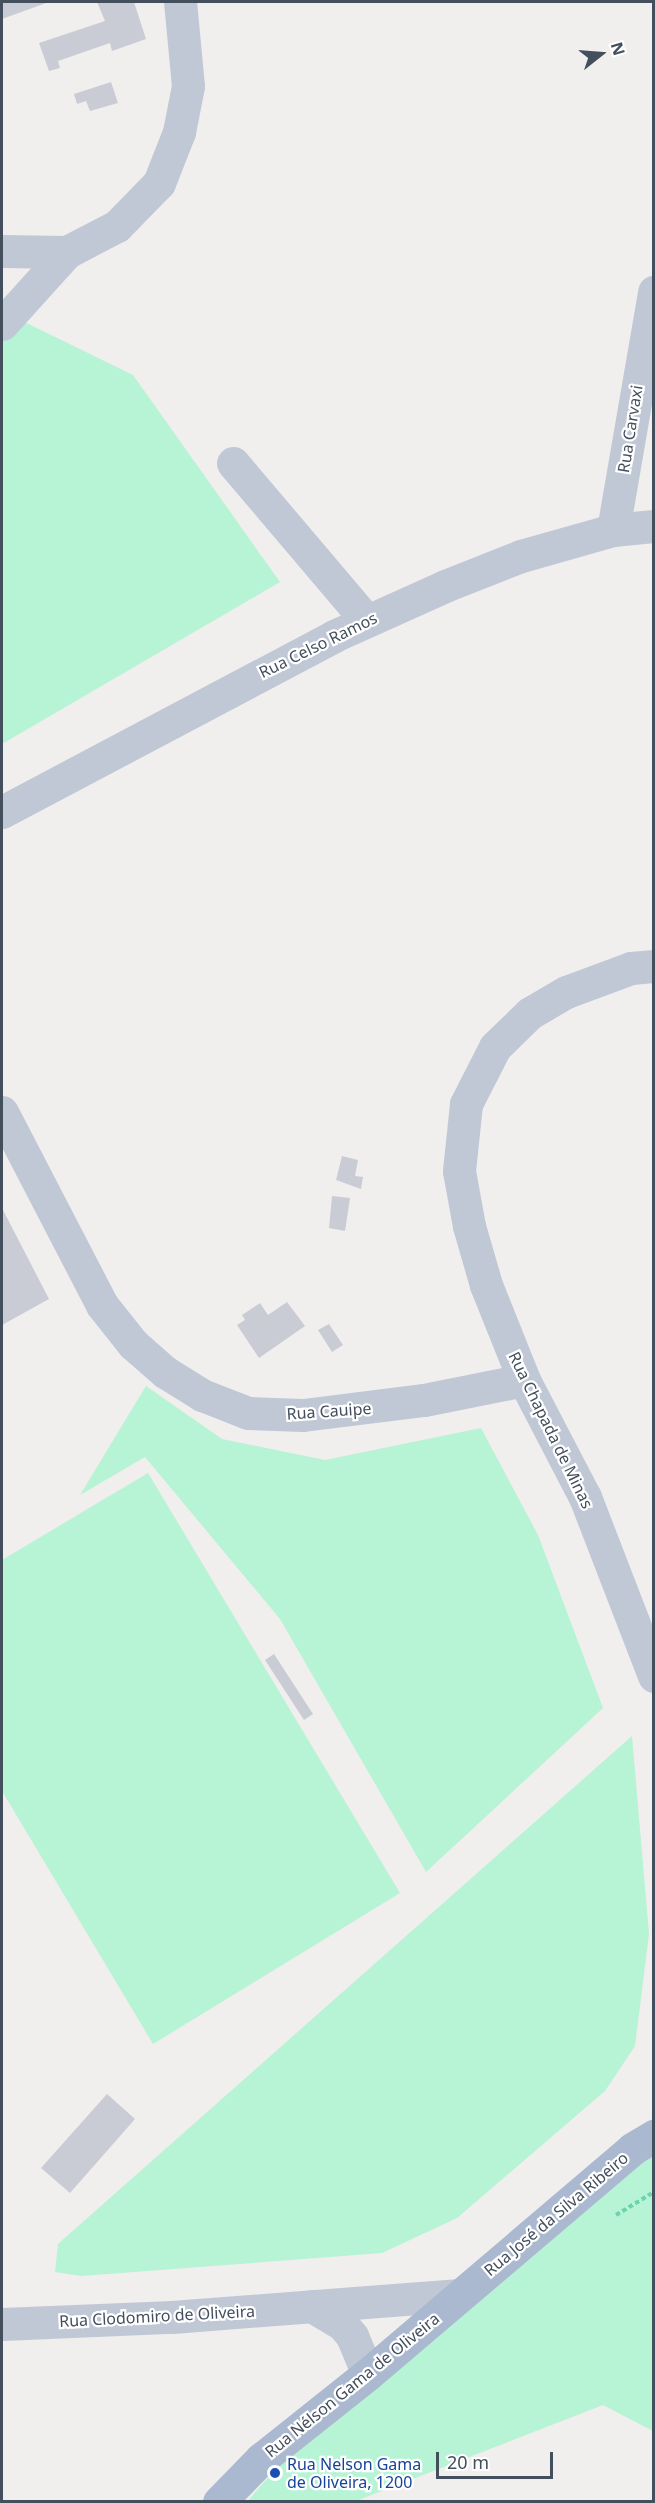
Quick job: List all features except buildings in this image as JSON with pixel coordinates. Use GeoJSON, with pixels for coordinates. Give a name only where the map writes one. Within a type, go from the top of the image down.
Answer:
{"type":"FeatureCollection","features":[{"type":"Feature","properties":{"kind":"main road","name":"Rua José da Silva Ribeiro"},"geometry":{"type":"LineString","coordinates":[[460,2295],[632,2149],[654,2136]]}},
{"type":"Feature","properties":{"kind":"main road","name":"Rua Nélson Gama de Oliveira"},"geometry":{"type":"LineString","coordinates":[[219,2502],[261,2459],[368,2374],[460,2295]]}},
{"type":"Feature","properties":{"kind":"street"},"geometry":{"type":"LineString","coordinates":[[2,324],[67,252],[117,226],[159,183],[179,132],[188,86],[180,2]]}},
{"type":"Feature","properties":{"kind":"street"},"geometry":{"type":"LineString","coordinates":[[2,251],[67,252]]}},
{"type":"Feature","properties":{"kind":"street","name":"Rua Carvaxi"},"geometry":{"type":"LineString","coordinates":[[614,530],[654,292]]}},
{"type":"Feature","properties":{"kind":"street"},"geometry":{"type":"LineString","coordinates":[[233,463],[367,621]]}},
{"type":"Feature","properties":{"kind":"street","name":"Rua Celso Ramos"},"geometry":{"type":"LineString","coordinates":[[2,812],[190,710],[367,621],[521,556],[614,530],[654,526]]}},
{"type":"Feature","properties":{"kind":"street","name":"Rua Chapada de Minas"},"geometry":{"type":"LineString","coordinates":[[654,966],[631,968],[566,992],[530,1013],[495,1047],[466,1104],[459,1171],[469,1226],[486,1285],[524,1380],[585,1497],[654,1676]]}},
{"type":"Feature","properties":{"kind":"street","name":"Rua Cauipe"},"geometry":{"type":"LineString","coordinates":[[2,1112],[102,1305],[133,1344],[165,1372],[202,1395],[248,1413],[303,1415],[424,1400],[524,1380]]}},
{"type":"Feature","properties":{"kind":"street","name":"Rua Clodomiro de Oliveira"},"geometry":{"type":"LineString","coordinates":[[2,2324],[460,2295]]}},
{"type":"Feature","properties":{"kind":"street"},"geometry":{"type":"LineString","coordinates":[[312,2306],[342,2324],[352,2336],[368,2374]]}},
{"type":"Feature","properties":{"kind":"green space"},"geometry":{"type":"Polygon","coordinates":[[[2,311],[133,375],[280,582],[2,744],[2,311]]]}},
{"type":"Feature","properties":{"kind":"green space"},"geometry":{"type":"Polygon","coordinates":[[[146,1386],[222,1439],[325,1460],[481,1428],[538,1535],[603,1708],[426,1872],[280,1619],[145,1457],[80,1495],[146,1386]]]}},
{"type":"Feature","properties":{"kind":"green space"},"geometry":{"type":"Polygon","coordinates":[[[148,1473],[400,1893],[153,2044],[2,1791],[2,1560],[148,1473]]]}},
{"type":"Feature","properties":{"kind":"green space"},"geometry":{"type":"Polygon","coordinates":[[[632,1736],[649,1934],[635,2046],[605,2091],[457,2218],[382,2253],[81,2276],[55,2272],[58,2244],[632,1736]]]}},
{"type":"Feature","properties":{"kind":"green space"},"geometry":{"type":"Polygon","coordinates":[[[653,2136],[653,2431],[603,2405],[356,2501],[247,2502],[287,2455],[653,2136]]]}},
{"type":"Feature","properties":{"kind":"place","name":"Rua Nelson Gama de Oliveira, 1200"},"geometry":{"type":"Point","coordinates":[275,2473]}}]}
